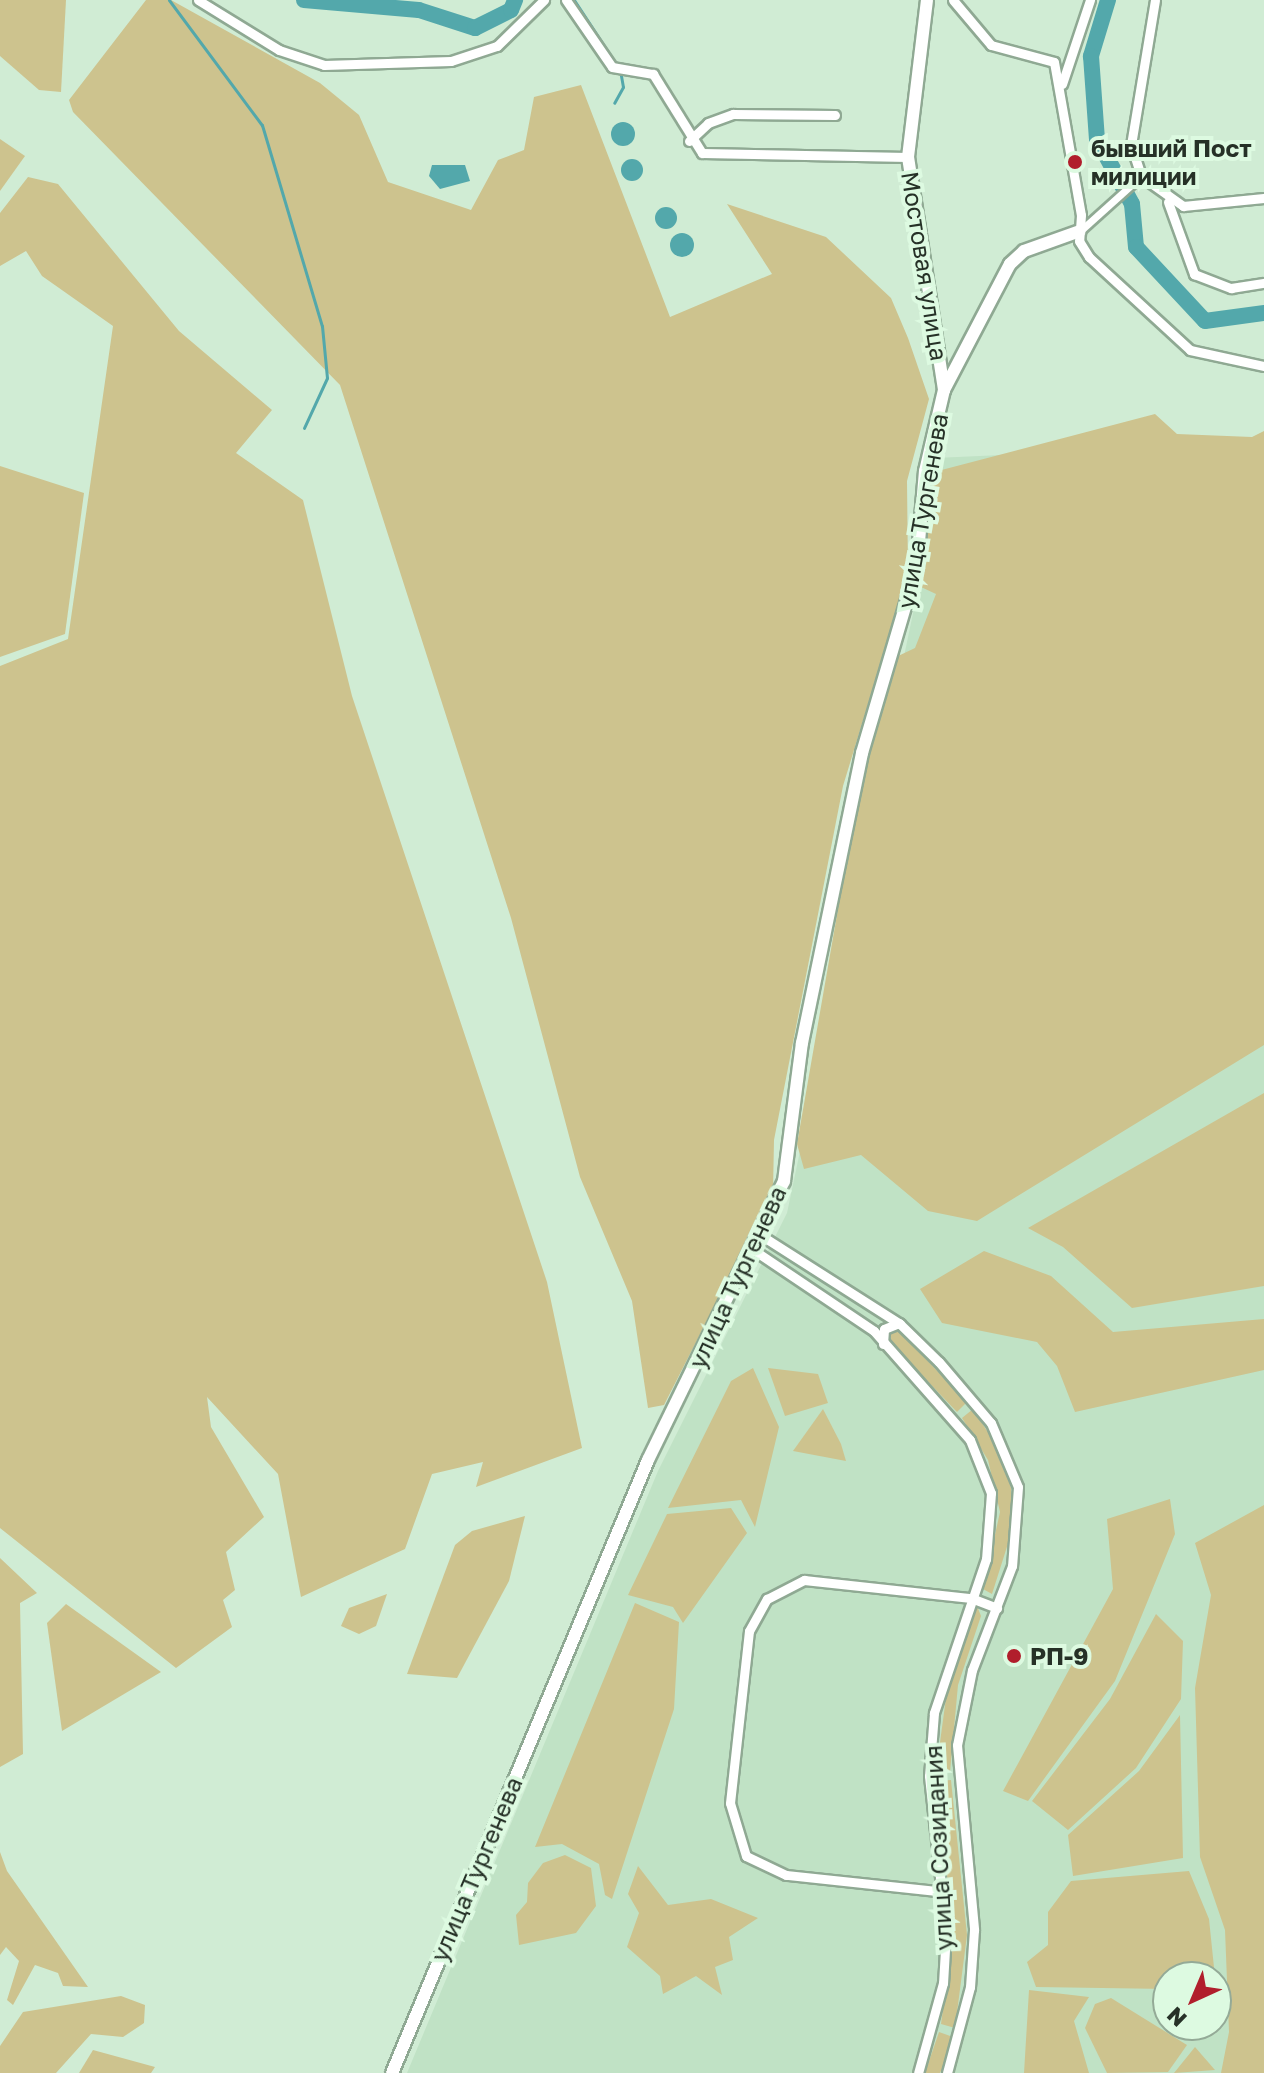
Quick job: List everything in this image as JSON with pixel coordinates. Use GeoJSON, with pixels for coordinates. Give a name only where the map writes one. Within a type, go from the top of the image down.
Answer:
{"type":"FeatureCollection","features":[{"type":"Feature","properties":{"kind":"street"},"geometry":{"type":"LineString","coordinates":[[198,0],[279,50],[324,65],[451,61],[497,46],[544,0]]}},
{"type":"Feature","properties":{"kind":"street"},"geometry":{"type":"LineString","coordinates":[[566,0],[612,67],[653,74],[689,141],[702,153],[908,157]]}},
{"type":"Feature","properties":{"kind":"street","name":"Мостовая улица"},"geometry":{"type":"LineString","coordinates":[[927,0],[908,157],[944,390]]}},
{"type":"Feature","properties":{"kind":"street"},"geometry":{"type":"LineString","coordinates":[[953,0],[991,45],[1050,57],[1062,85],[1065,154],[1080,231],[1089,257],[1190,350],[1264,366]]}},
{"type":"Feature","properties":{"kind":"street"},"geometry":{"type":"LineString","coordinates":[[1062,85],[1090,0]]}},
{"type":"Feature","properties":{"kind":"street"},"geometry":{"type":"LineString","coordinates":[[1155,0],[1131,145],[1139,178],[1168,202],[1194,274],[1231,288],[1264,283]]}},
{"type":"Feature","properties":{"kind":"street"},"geometry":{"type":"LineString","coordinates":[[689,141],[708,123],[733,114],[835,115]]}},
{"type":"Feature","properties":{"kind":"street"},"geometry":{"type":"LineString","coordinates":[[944,390],[1010,264],[1024,251],[1080,231],[1110,210],[1139,178]]}},
{"type":"Feature","properties":{"kind":"street"},"geometry":{"type":"LineString","coordinates":[[1168,202],[1264,198]]}},
{"type":"Feature","properties":{"kind":"street","name":"улица Тургенева"},"geometry":{"type":"LineString","coordinates":[[392,2073],[648,1460],[755,1251],[784,1181],[802,1043],[862,753],[917,566],[925,471],[944,390]]}},
{"type":"Feature","properties":{"kind":"street","name":"улица Созидания"},"geometry":{"type":"LineString","coordinates":[[762,1236],[899,1323],[976,1402],[1013,1468],[1020,1530],[997,1608],[972,1670],[957,1745],[974,1930],[970,1987],[947,2073]]}},
{"type":"Feature","properties":{"kind":"street","name":"улица Созидания"},"geometry":{"type":"LineString","coordinates":[[755,1251],[856,1315],[955,1419],[982,1462],[993,1531],[942,1681],[930,1746],[946,1892],[943,1983],[918,2073]]}},
{"type":"Feature","properties":{"kind":"street"},"geometry":{"type":"LineString","coordinates":[[883,1344],[884,1329],[899,1323]]}},
{"type":"Feature","properties":{"kind":"street"},"geometry":{"type":"LineString","coordinates":[[946,1892],[769,1871],[736,1840],[730,1803],[749,1631],[774,1592],[816,1581],[971,1598],[997,1608]]}},
{"type":"Feature","properties":{"kind":"shaded area"},"geometry":{"type":"Polygon","coordinates":[[[0,0],[66,0],[61,92],[39,90],[0,56],[0,0]]]}},
{"type":"Feature","properties":{"kind":"shaded area"},"geometry":{"type":"Polygon","coordinates":[[[146,0],[171,0],[320,83],[359,115],[388,182],[471,210],[498,160],[524,150],[534,97],[581,85],[670,317],[772,274],[727,204],[826,237],[891,298],[908,338],[929,399],[907,481],[908,573],[843,786],[774,1140],[773,1191],[664,1405],[648,1408],[632,1301],[580,1177],[511,918],[340,385],[73,112],[69,100],[146,0]]]}},
{"type":"Feature","properties":{"kind":"shaded area"},"geometry":{"type":"Polygon","coordinates":[[[0,139],[25,156],[0,191],[0,139]]]}},
{"type":"Feature","properties":{"kind":"shaded area"},"geometry":{"type":"Polygon","coordinates":[[[28,177],[58,184],[179,331],[272,410],[236,453],[303,500],[352,696],[547,1282],[582,1448],[476,1487],[483,1462],[432,1474],[405,1549],[301,1597],[278,1474],[207,1397],[211,1427],[264,1517],[226,1552],[235,1590],[223,1600],[232,1627],[176,1668],[0,1528],[0,666],[68,639],[113,326],[42,276],[26,251],[0,266],[0,213],[28,177]]]}},
{"type":"Feature","properties":{"kind":"shaded area"},"geometry":{"type":"Polygon","coordinates":[[[1155,414],[1177,434],[1252,437],[1264,431],[1264,1045],[977,1221],[928,1211],[861,1155],[804,1169],[797,1144],[856,806],[896,657],[915,648],[936,594],[921,587],[930,473],[1155,414]]]}},
{"type":"Feature","properties":{"kind":"shaded area"},"geometry":{"type":"Polygon","coordinates":[[[1264,443],[1264,2073],[407,2073],[658,1471],[787,1213],[920,580],[935,458],[1264,443]]]}},
{"type":"Feature","properties":{"kind":"shaded area"},"geometry":{"type":"Polygon","coordinates":[[[0,466],[84,493],[65,634],[0,657],[0,466]]]}},
{"type":"Feature","properties":{"kind":"shaded area"},"geometry":{"type":"Polygon","coordinates":[[[1264,1093],[1264,1286],[1132,1308],[1063,1247],[1028,1228],[1264,1093]]]}},
{"type":"Feature","properties":{"kind":"shaded area"},"geometry":{"type":"Polygon","coordinates":[[[984,1251],[1051,1276],[1113,1332],[1264,1319],[1264,1370],[1075,1412],[1057,1366],[1037,1342],[942,1323],[920,1289],[984,1251]]]}},
{"type":"Feature","properties":{"kind":"shaded area"},"geometry":{"type":"Polygon","coordinates":[[[891,1332],[900,1332],[967,1402],[957,1412],[891,1343],[891,1332]]]}},
{"type":"Feature","properties":{"kind":"shaded area"},"geometry":{"type":"Polygon","coordinates":[[[753,1368],[779,1427],[755,1527],[741,1500],[668,1508],[731,1381],[753,1368]]]}},
{"type":"Feature","properties":{"kind":"shaded area"},"geometry":{"type":"Polygon","coordinates":[[[768,1368],[818,1374],[828,1403],[785,1416],[768,1368]]]}},
{"type":"Feature","properties":{"kind":"shaded area"},"geometry":{"type":"Polygon","coordinates":[[[823,1409],[841,1444],[846,1461],[793,1451],[823,1409]]]}},
{"type":"Feature","properties":{"kind":"shaded area"},"geometry":{"type":"Polygon","coordinates":[[[973,1409],[1000,1451],[1011,1488],[1012,1531],[992,1594],[983,1589],[1000,1512],[988,1460],[962,1418],[973,1409]]]}},
{"type":"Feature","properties":{"kind":"shaded area"},"geometry":{"type":"Polygon","coordinates":[[[1170,1499],[1175,1534],[1115,1681],[1028,1801],[1003,1791],[1113,1589],[1107,1519],[1170,1499]]]}},
{"type":"Feature","properties":{"kind":"shaded area"},"geometry":{"type":"Polygon","coordinates":[[[1264,1505],[1264,2073],[1221,2073],[1227,2041],[1232,2041],[1232,1961],[1226,1961],[1225,1930],[1200,1857],[1195,1688],[1211,1595],[1195,1543],[1264,1505]]]}},
{"type":"Feature","properties":{"kind":"shaded area"},"geometry":{"type":"Polygon","coordinates":[[[731,1508],[747,1533],[683,1623],[673,1607],[628,1595],[667,1514],[731,1508]]]}},
{"type":"Feature","properties":{"kind":"shaded area"},"geometry":{"type":"Polygon","coordinates":[[[525,1516],[509,1581],[457,1678],[407,1674],[455,1545],[472,1531],[525,1516]]]}},
{"type":"Feature","properties":{"kind":"shaded area"},"geometry":{"type":"Polygon","coordinates":[[[0,1558],[37,1593],[20,1603],[23,1754],[0,1767],[0,1558]]]}},
{"type":"Feature","properties":{"kind":"shaded area"},"geometry":{"type":"Polygon","coordinates":[[[387,1594],[376,1626],[359,1634],[341,1626],[349,1608],[387,1594]]]}},
{"type":"Feature","properties":{"kind":"shaded area"},"geometry":{"type":"Polygon","coordinates":[[[635,1603],[679,1622],[674,1709],[612,1899],[605,1895],[599,1864],[562,1844],[535,1847],[635,1603]]]}},
{"type":"Feature","properties":{"kind":"shaded area"},"geometry":{"type":"Polygon","coordinates":[[[66,1604],[161,1672],[62,1731],[47,1623],[66,1604]]]}},
{"type":"Feature","properties":{"kind":"shaded area"},"geometry":{"type":"Polygon","coordinates":[[[977,1606],[981,1616],[958,1685],[950,1772],[936,1772],[948,1683],[977,1606]]]}},
{"type":"Feature","properties":{"kind":"shaded area"},"geometry":{"type":"Polygon","coordinates":[[[1156,1614],[1183,1641],[1181,1699],[1136,1768],[1068,1830],[1032,1801],[1110,1699],[1156,1614]]]}},
{"type":"Feature","properties":{"kind":"shaded area"},"geometry":{"type":"Polygon","coordinates":[[[1180,1715],[1183,1858],[1073,1876],[1068,1835],[1139,1771],[1180,1715]]]}},
{"type":"Feature","properties":{"kind":"shaded area"},"geometry":{"type":"Polygon","coordinates":[[[951,1780],[967,1935],[955,2028],[941,2024],[953,1933],[937,1781],[951,1780]]]}},
{"type":"Feature","properties":{"kind":"shaded area"},"geometry":{"type":"Polygon","coordinates":[[[0,1852],[7,1871],[88,1987],[63,1986],[58,1973],[35,1965],[13,2005],[7,2000],[19,1961],[6,1947],[0,1955],[0,1852]]]}},
{"type":"Feature","properties":{"kind":"shaded area"},"geometry":{"type":"Polygon","coordinates":[[[565,1855],[591,1868],[596,1906],[576,1933],[519,1945],[516,1915],[527,1902],[528,1883],[543,1863],[565,1855]]]}},
{"type":"Feature","properties":{"kind":"shaded area"},"geometry":{"type":"Polygon","coordinates":[[[638,1866],[668,1905],[711,1899],[758,1918],[729,1937],[733,1960],[715,1967],[722,1995],[696,1976],[663,1994],[660,1976],[627,1947],[639,1913],[628,1894],[638,1866]]]}},
{"type":"Feature","properties":{"kind":"shaded area"},"geometry":{"type":"Polygon","coordinates":[[[1189,1871],[1209,1919],[1213,1961],[1152,1961],[1152,1989],[1036,1987],[1027,1962],[1048,1945],[1048,1912],[1071,1881],[1189,1871]]]}},
{"type":"Feature","properties":{"kind":"shaded area"},"geometry":{"type":"Polygon","coordinates":[[[1029,1990],[1089,1997],[1074,2021],[1089,2073],[1024,2073],[1029,1990]]]}},
{"type":"Feature","properties":{"kind":"shaded area"},"geometry":{"type":"Polygon","coordinates":[[[121,1996],[145,2005],[144,2023],[123,2037],[91,2034],[56,2073],[0,2073],[0,2046],[23,2012],[121,1996]]]}},
{"type":"Feature","properties":{"kind":"shaded area"},"geometry":{"type":"Polygon","coordinates":[[[1111,1998],[1152,2023],[1152,2041],[1181,2041],[1187,2045],[1168,2072],[1107,2073],[1085,2028],[1095,2004],[1111,1998]]]}},
{"type":"Feature","properties":{"kind":"shaded area"},"geometry":{"type":"Polygon","coordinates":[[[939,2032],[953,2037],[946,2060],[940,2073],[925,2073],[939,2032]]]}},
{"type":"Feature","properties":{"kind":"shaded area"},"geometry":{"type":"Polygon","coordinates":[[[1195,2047],[1215,2070],[1174,2073],[1195,2047]]]}},
{"type":"Feature","properties":{"kind":"shaded area"},"geometry":{"type":"Polygon","coordinates":[[[93,2050],[155,2067],[151,2073],[79,2073],[93,2050]]]}},
{"type":"Feature","properties":{"kind":"water"},"geometry":{"type":"Polygon","coordinates":[[[623,122],[632,125],[635,134],[632,143],[623,146],[614,143],[611,134],[614,125],[623,122]]]}},
{"type":"Feature","properties":{"kind":"water"},"geometry":{"type":"Polygon","coordinates":[[[632,159],[640,162],[643,170],[640,178],[632,181],[624,178],[621,170],[624,162],[632,159]]]}},
{"type":"Feature","properties":{"kind":"water"},"geometry":{"type":"Polygon","coordinates":[[[432,165],[465,165],[470,181],[440,189],[429,176],[432,165]]]}},
{"type":"Feature","properties":{"kind":"water"},"geometry":{"type":"Polygon","coordinates":[[[666,207],[677,218],[666,229],[655,218],[666,207]]]}},
{"type":"Feature","properties":{"kind":"water"},"geometry":{"type":"Polygon","coordinates":[[[682,233],[691,236],[694,245],[691,254],[682,257],[673,254],[670,245],[673,236],[682,233]]]}},
{"type":"Feature","properties":{"kind":"waterway"},"geometry":{"type":"LineString","coordinates":[[169,0],[262,125],[322,326],[327,378],[304,428]]}},
{"type":"Feature","properties":{"kind":"waterway"},"geometry":{"type":"LineString","coordinates":[[304,0],[419,10],[475,28],[511,10],[515,0]]}},
{"type":"Feature","properties":{"kind":"waterway"},"geometry":{"type":"LineString","coordinates":[[574,0],[620,70],[623,87],[614,103]]}},
{"type":"Feature","properties":{"kind":"waterway"},"geometry":{"type":"LineString","coordinates":[[1108,0],[1091,56],[1097,139],[1132,204],[1136,247],[1205,321],[1264,313]]}},
{"type":"Feature","properties":{"kind":"place","name":"бывший Пост милиции"},"geometry":{"type":"Point","coordinates":[1075,162]}},
{"type":"Feature","properties":{"kind":"place","name":"РП-9"},"geometry":{"type":"Point","coordinates":[1014,1656]}}]}
